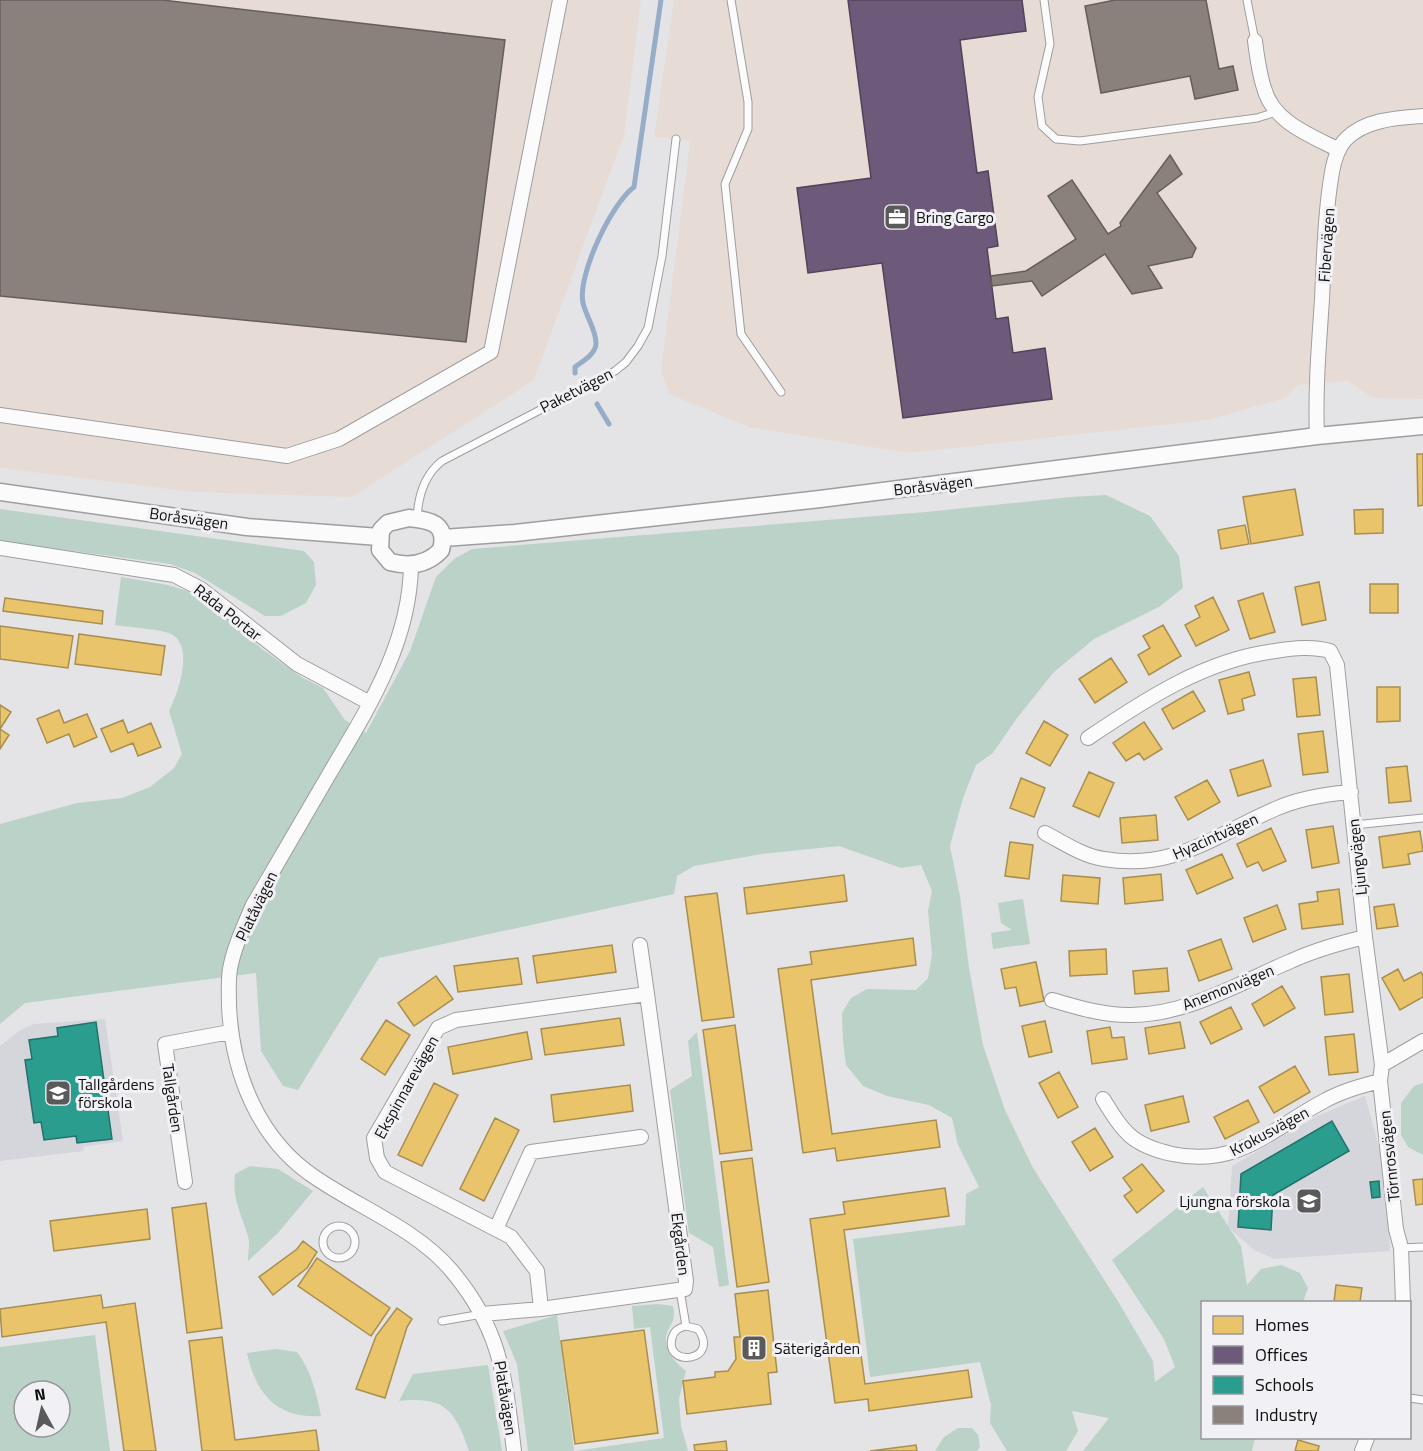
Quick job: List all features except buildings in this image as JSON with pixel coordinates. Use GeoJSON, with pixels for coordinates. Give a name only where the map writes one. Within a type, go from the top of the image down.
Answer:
{"type":"FeatureCollection","features":[{"type":"Feature","properties":{"kind":"street"},"geometry":{"type":"LineString","coordinates":[[0,415],[287,456],[339,439],[492,352],[560,0]]}},
{"type":"Feature","properties":{"kind":"street"},"geometry":{"type":"LineString","coordinates":[[1255,41],[1264,90],[1270,103],[1287,122],[1339,150],[1346,138],[1367,125],[1390,119],[1423,116]]}},
{"type":"Feature","properties":{"kind":"street","name":"Fibervägen"},"geometry":{"type":"LineString","coordinates":[[1317,436],[1324,259],[1330,189],[1339,150]]}},
{"type":"Feature","properties":{"kind":"street","name":"Boråsvägen"},"geometry":{"type":"LineString","coordinates":[[443,538],[514,533],[820,499],[1317,436],[1423,426]]}},
{"type":"Feature","properties":{"kind":"street","name":"Boråsvägen"},"geometry":{"type":"LineString","coordinates":[[0,492],[247,526],[379,537]]}},
{"type":"Feature","properties":{"kind":"street"},"geometry":{"type":"LineString","coordinates":[[417,519],[434,523],[440,528],[443,538],[441,550],[436,556],[411,565],[390,562],[380,550],[381,530],[388,523],[417,519]]}},
{"type":"Feature","properties":{"kind":"street","name":"Råda Portar"},"geometry":{"type":"LineString","coordinates":[[0,548],[174,575],[201,589],[297,664],[370,703]]}},
{"type":"Feature","properties":{"kind":"street","name":"Platåvägen"},"geometry":{"type":"LineString","coordinates":[[411,565],[405,615],[392,660],[370,703],[253,905],[240,935],[230,970],[230,1032],[237,1066],[249,1099],[265,1127],[280,1145],[314,1177],[406,1233],[434,1253],[469,1293],[482,1314],[502,1365],[514,1451]]}},
{"type":"Feature","properties":{"kind":"street","name":"Ljungvägen"},"geometry":{"type":"LineString","coordinates":[[1089,738],[1150,698],[1208,668],[1237,658],[1273,651],[1317,647],[1330,651],[1337,665],[1365,937],[1382,1065]]}},
{"type":"Feature","properties":{"kind":"street","name":"Hyacintvägen"},"geometry":{"type":"LineString","coordinates":[[1045,833],[1084,854],[1102,859],[1134,862],[1158,860],[1184,854],[1294,802],[1321,795],[1351,792]]}},
{"type":"Feature","properties":{"kind":"street","name":"Anemonvägen"},"geometry":{"type":"LineString","coordinates":[[1052,1000],[1096,1012],[1128,1015],[1156,1013],[1196,1003],[1294,960],[1331,946],[1365,937]]}},
{"type":"Feature","properties":{"kind":"street"},"geometry":{"type":"LineString","coordinates":[[640,945],[647,994]]}},
{"type":"Feature","properties":{"kind":"street","name":"Ekgården"},"geometry":{"type":"LineString","coordinates":[[482,1314],[541,1309],[685,1289],[686,1281],[647,994]]}},
{"type":"Feature","properties":{"kind":"street","name":"Ekspinnarevägen"},"geometry":{"type":"LineString","coordinates":[[541,1309],[537,1271],[512,1237],[385,1172],[377,1158],[374,1138],[438,1028],[456,1020],[647,994]]}},
{"type":"Feature","properties":{"kind":"street","name":"Tallgården"},"geometry":{"type":"LineString","coordinates":[[185,1182],[165,1044],[230,1032]]}},
{"type":"Feature","properties":{"kind":"street"},"geometry":{"type":"LineString","coordinates":[[1382,1065],[1423,1041]]}},
{"type":"Feature","properties":{"kind":"street","name":"Törnrosvägen"},"geometry":{"type":"LineString","coordinates":[[1382,1065],[1380,1082],[1396,1229],[1401,1248],[1403,1301]]}},
{"type":"Feature","properties":{"kind":"street","name":"Krokusvägen"},"geometry":{"type":"LineString","coordinates":[[1104,1099],[1121,1127],[1144,1146],[1186,1157],[1204,1158],[1237,1152],[1324,1101],[1355,1087],[1380,1082]]}},
{"type":"Feature","properties":{"kind":"street"},"geometry":{"type":"LineString","coordinates":[[496,1229],[531,1152],[641,1137]]}},
{"type":"Feature","properties":{"kind":"lane"},"geometry":{"type":"LineString","coordinates":[[732,0],[748,102],[748,129],[725,184],[741,334],[781,392]]}},
{"type":"Feature","properties":{"kind":"lane"},"geometry":{"type":"LineString","coordinates":[[1044,0],[1050,44],[1038,98],[1042,126],[1056,139],[1080,141],[1147,134],[1257,117],[1277,111]]}},
{"type":"Feature","properties":{"kind":"lane"},"geometry":{"type":"LineString","coordinates":[[1247,0],[1255,41]]}},
{"type":"Feature","properties":{"kind":"lane","name":"Paketvägen"},"geometry":{"type":"LineString","coordinates":[[417,519],[424,483],[442,460],[615,371],[626,362],[638,346],[648,328],[662,256],[676,140]]}},
{"type":"Feature","properties":{"kind":"lane"},"geometry":{"type":"LineString","coordinates":[[1354,825],[1423,818]]}},
{"type":"Feature","properties":{"kind":"lane"},"geometry":{"type":"LineString","coordinates":[[334,1227],[345,1227],[353,1235],[355,1245],[345,1257],[331,1257],[322,1244],[325,1233],[334,1227]]}},
{"type":"Feature","properties":{"kind":"lane"},"geometry":{"type":"LineString","coordinates":[[1401,1248],[1423,1247]]}},
{"type":"Feature","properties":{"kind":"lane"},"geometry":{"type":"LineString","coordinates":[[680,1290],[686,1326]]}},
{"type":"Feature","properties":{"kind":"lane"},"geometry":{"type":"LineString","coordinates":[[442,1321],[482,1314]]}},
{"type":"Feature","properties":{"kind":"lane"},"geometry":{"type":"LineString","coordinates":[[686,1326],[698,1329],[704,1341],[703,1348],[690,1358],[680,1357],[671,1346],[674,1332],[686,1326]]}},
{"type":"Feature","properties":{"kind":"shaded area"},"geometry":{"type":"Polygon","coordinates":[[[0,0],[641,0],[624,135],[534,380],[352,497],[192,492],[0,468],[0,0]]]}},
{"type":"Feature","properties":{"kind":"shaded area"},"geometry":{"type":"Polygon","coordinates":[[[674,0],[1423,0],[1423,399],[1373,398],[1348,381],[1298,385],[1285,398],[1208,420],[909,453],[749,427],[669,394],[661,371],[690,141],[654,137],[674,0]]]}},
{"type":"Feature","properties":{"kind":"shaded area","name":"Tallgårdens förskola"},"geometry":{"type":"Polygon","coordinates":[[[105,1019],[123,1141],[83,1147],[84,1151],[0,1161],[0,1046],[19,1031],[34,1024],[105,1019]]]}},
{"type":"Feature","properties":{"kind":"shaded area","name":"Ljungna förskola"},"geometry":{"type":"Polygon","coordinates":[[[1365,1096],[1387,1176],[1390,1251],[1274,1259],[1254,1250],[1228,1227],[1232,1166],[1317,1116],[1365,1096]]]}},
{"type":"Feature","properties":{"kind":"green space"},"geometry":{"type":"Polygon","coordinates":[[[1106,495],[1150,516],[1179,556],[1183,588],[1159,607],[1094,639],[1054,672],[1017,718],[993,753],[976,765],[963,798],[950,846],[983,1045],[1005,1110],[1033,1168],[1153,1361],[1155,1382],[1175,1367],[1164,1339],[1112,1260],[1203,1187],[1241,1246],[1247,1285],[1261,1269],[1281,1265],[1300,1273],[1308,1288],[1303,1301],[1201,1301],[1201,1439],[1255,1439],[1252,1451],[1083,1451],[1109,1418],[1072,1411],[1078,1431],[1066,1451],[1007,1451],[990,1423],[991,1405],[980,1362],[870,1377],[853,1239],[965,1225],[966,1194],[979,1187],[958,1145],[952,1118],[929,1105],[887,1096],[863,1086],[846,1065],[842,1013],[851,998],[867,989],[916,990],[928,978],[932,954],[928,911],[932,891],[921,865],[901,868],[839,846],[762,854],[694,866],[677,876],[674,894],[379,958],[298,1090],[283,1086],[261,1051],[256,973],[25,1003],[0,1024],[0,824],[77,803],[122,798],[150,787],[174,768],[182,754],[169,711],[180,682],[182,649],[178,640],[166,632],[115,625],[121,577],[168,585],[187,591],[215,610],[262,649],[303,678],[323,688],[345,720],[366,733],[410,651],[436,577],[454,559],[472,549],[926,512],[1106,495]]]}},
{"type":"Feature","properties":{"kind":"green space"},"geometry":{"type":"Polygon","coordinates":[[[0,509],[304,551],[314,562],[316,585],[306,603],[281,616],[265,616],[195,573],[170,564],[0,541],[0,509]]]}},
{"type":"Feature","properties":{"kind":"green space"},"geometry":{"type":"Polygon","coordinates":[[[1023,899],[1030,944],[993,949],[991,933],[1012,930],[1001,923],[998,903],[1023,899]]]}},
{"type":"Feature","properties":{"kind":"green space"},"geometry":{"type":"Polygon","coordinates":[[[697,1032],[729,1285],[719,1287],[713,1247],[689,1233],[670,1090],[692,1076],[688,1041],[697,1032]]]}},
{"type":"Feature","properties":{"kind":"green space"},"geometry":{"type":"Polygon","coordinates":[[[1423,1083],[1423,1155],[1408,1147],[1401,1135],[1401,1103],[1414,1086],[1423,1083]]]}},
{"type":"Feature","properties":{"kind":"green space"},"geometry":{"type":"Polygon","coordinates":[[[250,1166],[278,1169],[313,1191],[278,1233],[248,1261],[249,1239],[236,1199],[234,1183],[235,1174],[250,1166]]]}},
{"type":"Feature","properties":{"kind":"green space"},"geometry":{"type":"Polygon","coordinates":[[[658,1304],[673,1306],[674,1317],[667,1333],[666,1343],[672,1357],[686,1371],[679,1399],[681,1426],[688,1451],[575,1451],[664,1438],[650,1327],[634,1329],[632,1306],[658,1304]]]}},
{"type":"Feature","properties":{"kind":"green space"},"geometry":{"type":"Polygon","coordinates":[[[557,1315],[574,1451],[528,1451],[517,1364],[503,1331],[557,1315]]]}},
{"type":"Feature","properties":{"kind":"green space"},"geometry":{"type":"Polygon","coordinates":[[[95,1335],[110,1451],[0,1451],[0,1347],[95,1335]]]}},
{"type":"Feature","properties":{"kind":"green space"},"geometry":{"type":"Polygon","coordinates":[[[276,1349],[297,1352],[302,1359],[313,1383],[321,1416],[292,1413],[271,1401],[263,1392],[256,1381],[247,1353],[276,1349]]]}},
{"type":"Feature","properties":{"kind":"green space"},"geometry":{"type":"Polygon","coordinates":[[[488,1365],[502,1451],[469,1451],[459,1425],[446,1409],[427,1401],[399,1401],[413,1374],[488,1365]]]}},
{"type":"Feature","properties":{"kind":"green space"},"geometry":{"type":"Polygon","coordinates":[[[958,1428],[972,1428],[978,1435],[980,1447],[977,1451],[935,1451],[944,1437],[958,1428]]]}},
{"type":"Feature","properties":{"kind":"waterway"},"geometry":{"type":"LineString","coordinates":[[575,373],[575,367],[591,354],[596,343],[583,303],[585,275],[607,223],[625,195],[634,187],[661,0]]}},
{"type":"Feature","properties":{"kind":"waterway"},"geometry":{"type":"LineString","coordinates":[[597,404],[609,424]]}},
{"type":"Feature","properties":{"kind":"place","name":"Bring Cargo"},"geometry":{"type":"Point","coordinates":[897,217]}},
{"type":"Feature","properties":{"kind":"place","name":"Tallgårdens förskola"},"geometry":{"type":"Point","coordinates":[58,1093]}},
{"type":"Feature","properties":{"kind":"place","name":"Ljungna förskola"},"geometry":{"type":"Point","coordinates":[1309,1201]}},
{"type":"Feature","properties":{"kind":"place","name":"Säterigården"},"geometry":{"type":"Point","coordinates":[754,1348]}}]}
